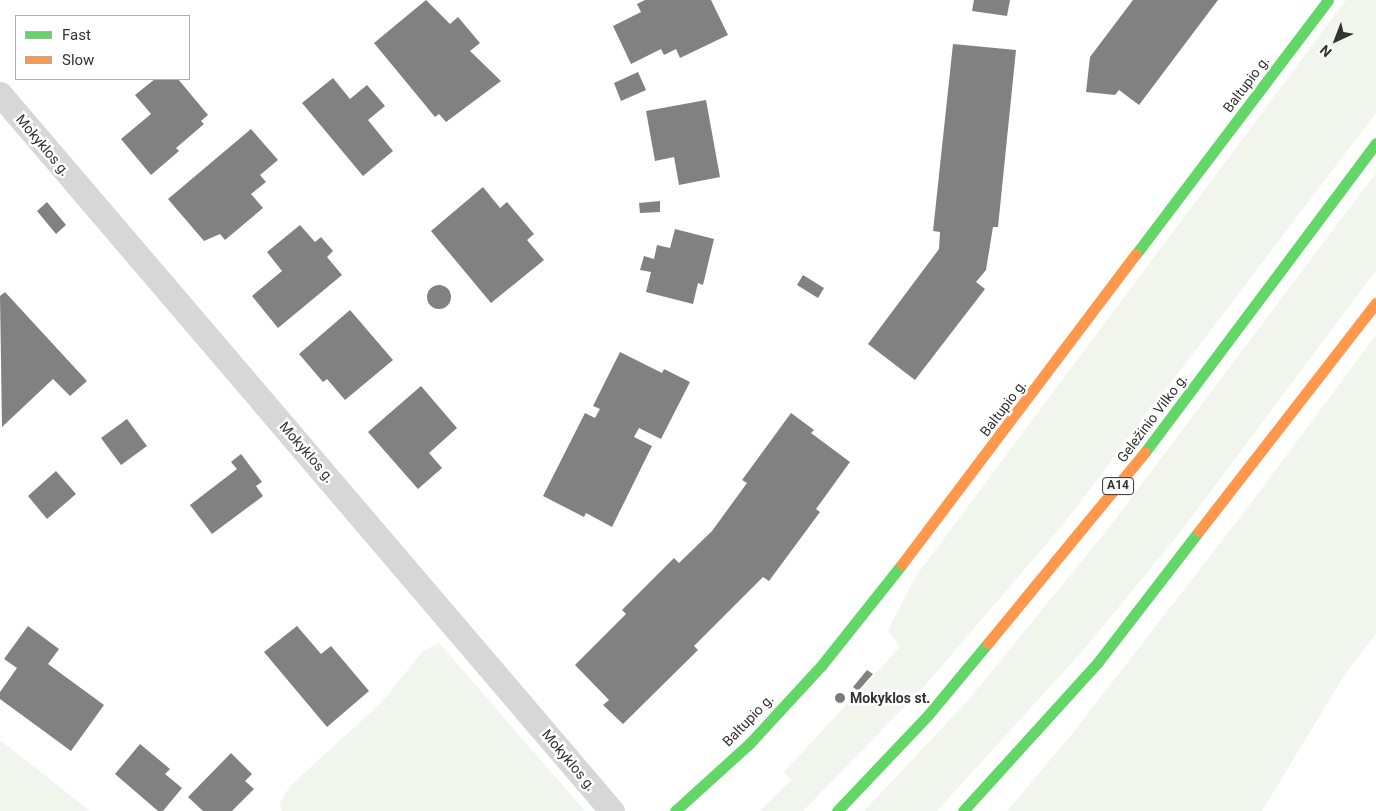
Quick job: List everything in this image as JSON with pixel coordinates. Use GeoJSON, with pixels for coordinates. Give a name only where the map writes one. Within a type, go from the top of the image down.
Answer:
{"type":"FeatureCollection","features":[{"type":"Feature","properties":{"kind":"main road","name":"Baltupio g."},"geometry":{"type":"LineString","coordinates":[[675,811],[748,744],[821,666],[946,507],[1328,0]]}},
{"type":"Feature","properties":{"kind":"main road","name":"Geležinio Vilko g."},"geometry":{"type":"LineString","coordinates":[[838,811],[928,715],[1128,475],[1376,143]]}},
{"type":"Feature","properties":{"kind":"main road"},"geometry":{"type":"LineString","coordinates":[[963,811],[1098,662],[1376,303]]}},
{"type":"Feature","properties":{"kind":"street","name":"Mokyklos g."},"geometry":{"type":"LineString","coordinates":[[0,94],[612,811]]}},
{"type":"Feature","properties":{"kind":"shaded area"},"geometry":{"type":"Polygon","coordinates":[[[1346,0],[1376,0],[1376,113],[1061,527],[923,688],[803,811],[760,811],[791,780],[784,772],[900,647],[888,630],[916,576],[1346,0]]]}},
{"type":"Feature","properties":{"kind":"shaded area"},"geometry":{"type":"Polygon","coordinates":[[[1376,173],[1376,270],[1182,530],[1085,648],[937,811],[864,811],[970,698],[1107,530],[1376,173]]]}},
{"type":"Feature","properties":{"kind":"shaded area"},"geometry":{"type":"Polygon","coordinates":[[[1376,335],[1376,634],[1345,674],[1262,811],[1007,811],[1072,734],[1242,515],[1376,335]]]}},
{"type":"Feature","properties":{"kind":"shaded area"},"geometry":{"type":"Polygon","coordinates":[[[439,643],[585,811],[281,811],[280,802],[290,786],[381,703],[423,651],[439,643]]]}},
{"type":"Feature","properties":{"kind":"shaded area"},"geometry":{"type":"Polygon","coordinates":[[[0,740],[90,811],[0,811],[0,740]]]}},
{"type":"Feature","properties":{"kind":"building"},"geometry":{"type":"Polygon","coordinates":[[[426,0],[450,24],[458,17],[480,43],[470,51],[501,81],[446,122],[439,114],[435,117],[374,43],[426,0]]]}},
{"type":"Feature","properties":{"kind":"building"},"geometry":{"type":"Polygon","coordinates":[[[645,0],[711,0],[728,35],[680,58],[676,49],[664,55],[661,49],[631,64],[613,26],[641,12],[637,4],[645,0]]]}},
{"type":"Feature","properties":{"kind":"building"},"geometry":{"type":"Polygon","coordinates":[[[974,0],[1010,0],[1007,16],[972,11],[974,0]]]}},
{"type":"Feature","properties":{"kind":"building"},"geometry":{"type":"Polygon","coordinates":[[[1133,0],[1218,0],[1139,105],[1119,90],[1115,95],[1086,92],[1090,57],[1133,0]]]}},
{"type":"Feature","properties":{"kind":"building"},"geometry":{"type":"Polygon","coordinates":[[[953,44],[1016,50],[998,227],[993,227],[986,270],[976,282],[985,289],[915,380],[868,344],[939,249],[940,232],[933,231],[953,44]]]}},
{"type":"Feature","properties":{"kind":"building"},"geometry":{"type":"Polygon","coordinates":[[[638,72],[646,90],[621,101],[614,83],[638,72]]]}},
{"type":"Feature","properties":{"kind":"building"},"geometry":{"type":"Polygon","coordinates":[[[333,78],[350,99],[367,85],[385,106],[368,120],[393,151],[363,176],[302,103],[333,78]]]}},
{"type":"Feature","properties":{"kind":"building"},"geometry":{"type":"Polygon","coordinates":[[[154,80],[179,80],[208,115],[201,121],[204,124],[176,148],[179,151],[151,175],[121,139],[151,114],[135,95],[154,80]]]}},
{"type":"Feature","properties":{"kind":"building"},"geometry":{"type":"Polygon","coordinates":[[[706,100],[720,177],[679,185],[674,157],[655,161],[646,111],[706,100]]]}},
{"type":"Feature","properties":{"kind":"building"},"geometry":{"type":"Polygon","coordinates":[[[251,129],[278,160],[260,175],[266,182],[251,194],[263,208],[225,240],[220,234],[204,241],[168,199],[251,129]]]}},
{"type":"Feature","properties":{"kind":"building"},"geometry":{"type":"Polygon","coordinates":[[[483,187],[500,208],[507,202],[534,234],[527,240],[544,260],[491,303],[431,231],[483,187]]]}},
{"type":"Feature","properties":{"kind":"building"},"geometry":{"type":"Polygon","coordinates":[[[660,201],[660,212],[640,213],[639,203],[660,201]]]}},
{"type":"Feature","properties":{"kind":"building"},"geometry":{"type":"Polygon","coordinates":[[[47,202],[66,225],[56,234],[37,211],[47,202]]]}},
{"type":"Feature","properties":{"kind":"building"},"geometry":{"type":"Polygon","coordinates":[[[300,225],[315,242],[321,237],[333,251],[327,257],[342,275],[278,328],[252,296],[282,271],[267,252],[300,225]]]}},
{"type":"Feature","properties":{"kind":"building"},"geometry":{"type":"Polygon","coordinates":[[[675,229],[714,239],[703,285],[698,283],[693,304],[646,292],[651,272],[640,270],[644,256],[654,259],[657,245],[670,248],[675,229]]]}},
{"type":"Feature","properties":{"kind":"building"},"geometry":{"type":"Polygon","coordinates":[[[803,275],[824,288],[818,298],[797,285],[803,275]]]}},
{"type":"Feature","properties":{"kind":"building"},"geometry":{"type":"Polygon","coordinates":[[[439,285],[447,289],[451,297],[447,305],[439,309],[431,305],[427,297],[431,289],[439,285]]]}},
{"type":"Feature","properties":{"kind":"building"},"geometry":{"type":"Polygon","coordinates":[[[5,292],[87,381],[70,396],[53,379],[2,427],[0,296],[5,292]]]}},
{"type":"Feature","properties":{"kind":"building"},"geometry":{"type":"Polygon","coordinates":[[[350,310],[393,360],[345,400],[327,379],[323,382],[299,354],[350,310]]]}},
{"type":"Feature","properties":{"kind":"building"},"geometry":{"type":"Polygon","coordinates":[[[620,352],[662,373],[664,369],[690,382],[661,439],[639,428],[634,437],[652,446],[612,527],[586,513],[584,517],[543,496],[585,413],[595,418],[600,409],[593,406],[620,352]]]}},
{"type":"Feature","properties":{"kind":"building"},"geometry":{"type":"Polygon","coordinates":[[[421,386],[457,428],[429,453],[442,468],[418,489],[368,432],[421,386]]]}},
{"type":"Feature","properties":{"kind":"building"},"geometry":{"type":"Polygon","coordinates":[[[791,413],[814,430],[811,433],[850,462],[816,509],[820,512],[769,581],[763,577],[694,646],[698,650],[623,724],[603,705],[609,700],[575,665],[626,614],[622,610],[674,558],[679,563],[712,531],[747,483],[742,480],[791,413]]]}},
{"type":"Feature","properties":{"kind":"building"},"geometry":{"type":"Polygon","coordinates":[[[127,419],[147,446],[121,465],[101,438],[127,419]]]}},
{"type":"Feature","properties":{"kind":"building"},"geometry":{"type":"Polygon","coordinates":[[[241,454],[262,482],[256,486],[263,496],[212,534],[190,505],[237,469],[231,462],[241,454]]]}},
{"type":"Feature","properties":{"kind":"building"},"geometry":{"type":"Polygon","coordinates":[[[56,471],[76,494],[47,519],[28,496],[56,471]]]}},
{"type":"Feature","properties":{"kind":"building"},"geometry":{"type":"Polygon","coordinates":[[[28,626],[59,649],[48,664],[104,705],[71,751],[0,699],[0,692],[17,668],[4,659],[28,626]]]}},
{"type":"Feature","properties":{"kind":"building"},"geometry":{"type":"Polygon","coordinates":[[[297,626],[321,654],[331,646],[369,691],[327,727],[264,652],[297,626]]]}},
{"type":"Feature","properties":{"kind":"building"},"geometry":{"type":"Polygon","coordinates":[[[867,670],[873,674],[858,691],[853,687],[867,670]]]}},
{"type":"Feature","properties":{"kind":"building"},"geometry":{"type":"Polygon","coordinates":[[[140,744],[170,769],[165,774],[182,788],[163,811],[158,811],[115,774],[140,744]]]}},
{"type":"Feature","properties":{"kind":"building"},"geometry":{"type":"Polygon","coordinates":[[[231,753],[252,774],[245,781],[254,789],[232,811],[203,811],[188,797],[231,753]]]}},
{"type":"Feature","properties":{"kind":"traffic: fast"},"geometry":{"type":"LineString","coordinates":[[1136,254],[1328,0]]}},
{"type":"Feature","properties":{"kind":"traffic: fast"},"geometry":{"type":"LineString","coordinates":[[1145,452],[1376,143]]}},
{"type":"Feature","properties":{"kind":"traffic: fast"},"geometry":{"type":"LineString","coordinates":[[963,811],[1098,662],[1199,531]]}},
{"type":"Feature","properties":{"kind":"traffic: fast"},"geometry":{"type":"LineString","coordinates":[[675,811],[749,744],[821,666],[902,564]]}},
{"type":"Feature","properties":{"kind":"traffic: fast"},"geometry":{"type":"LineString","coordinates":[[837,811],[928,715],[988,643]]}},
{"type":"Feature","properties":{"kind":"traffic: slow"},"geometry":{"type":"LineString","coordinates":[[902,564],[1136,254]]}},
{"type":"Feature","properties":{"kind":"traffic: slow"},"geometry":{"type":"LineString","coordinates":[[1199,531],[1376,303]]}},
{"type":"Feature","properties":{"kind":"traffic: slow"},"geometry":{"type":"LineString","coordinates":[[988,643],[1145,452]]}},
{"type":"Feature","properties":{"kind":"place","name":"Mokyklos st."},"geometry":{"type":"Point","coordinates":[840,698]}}]}
